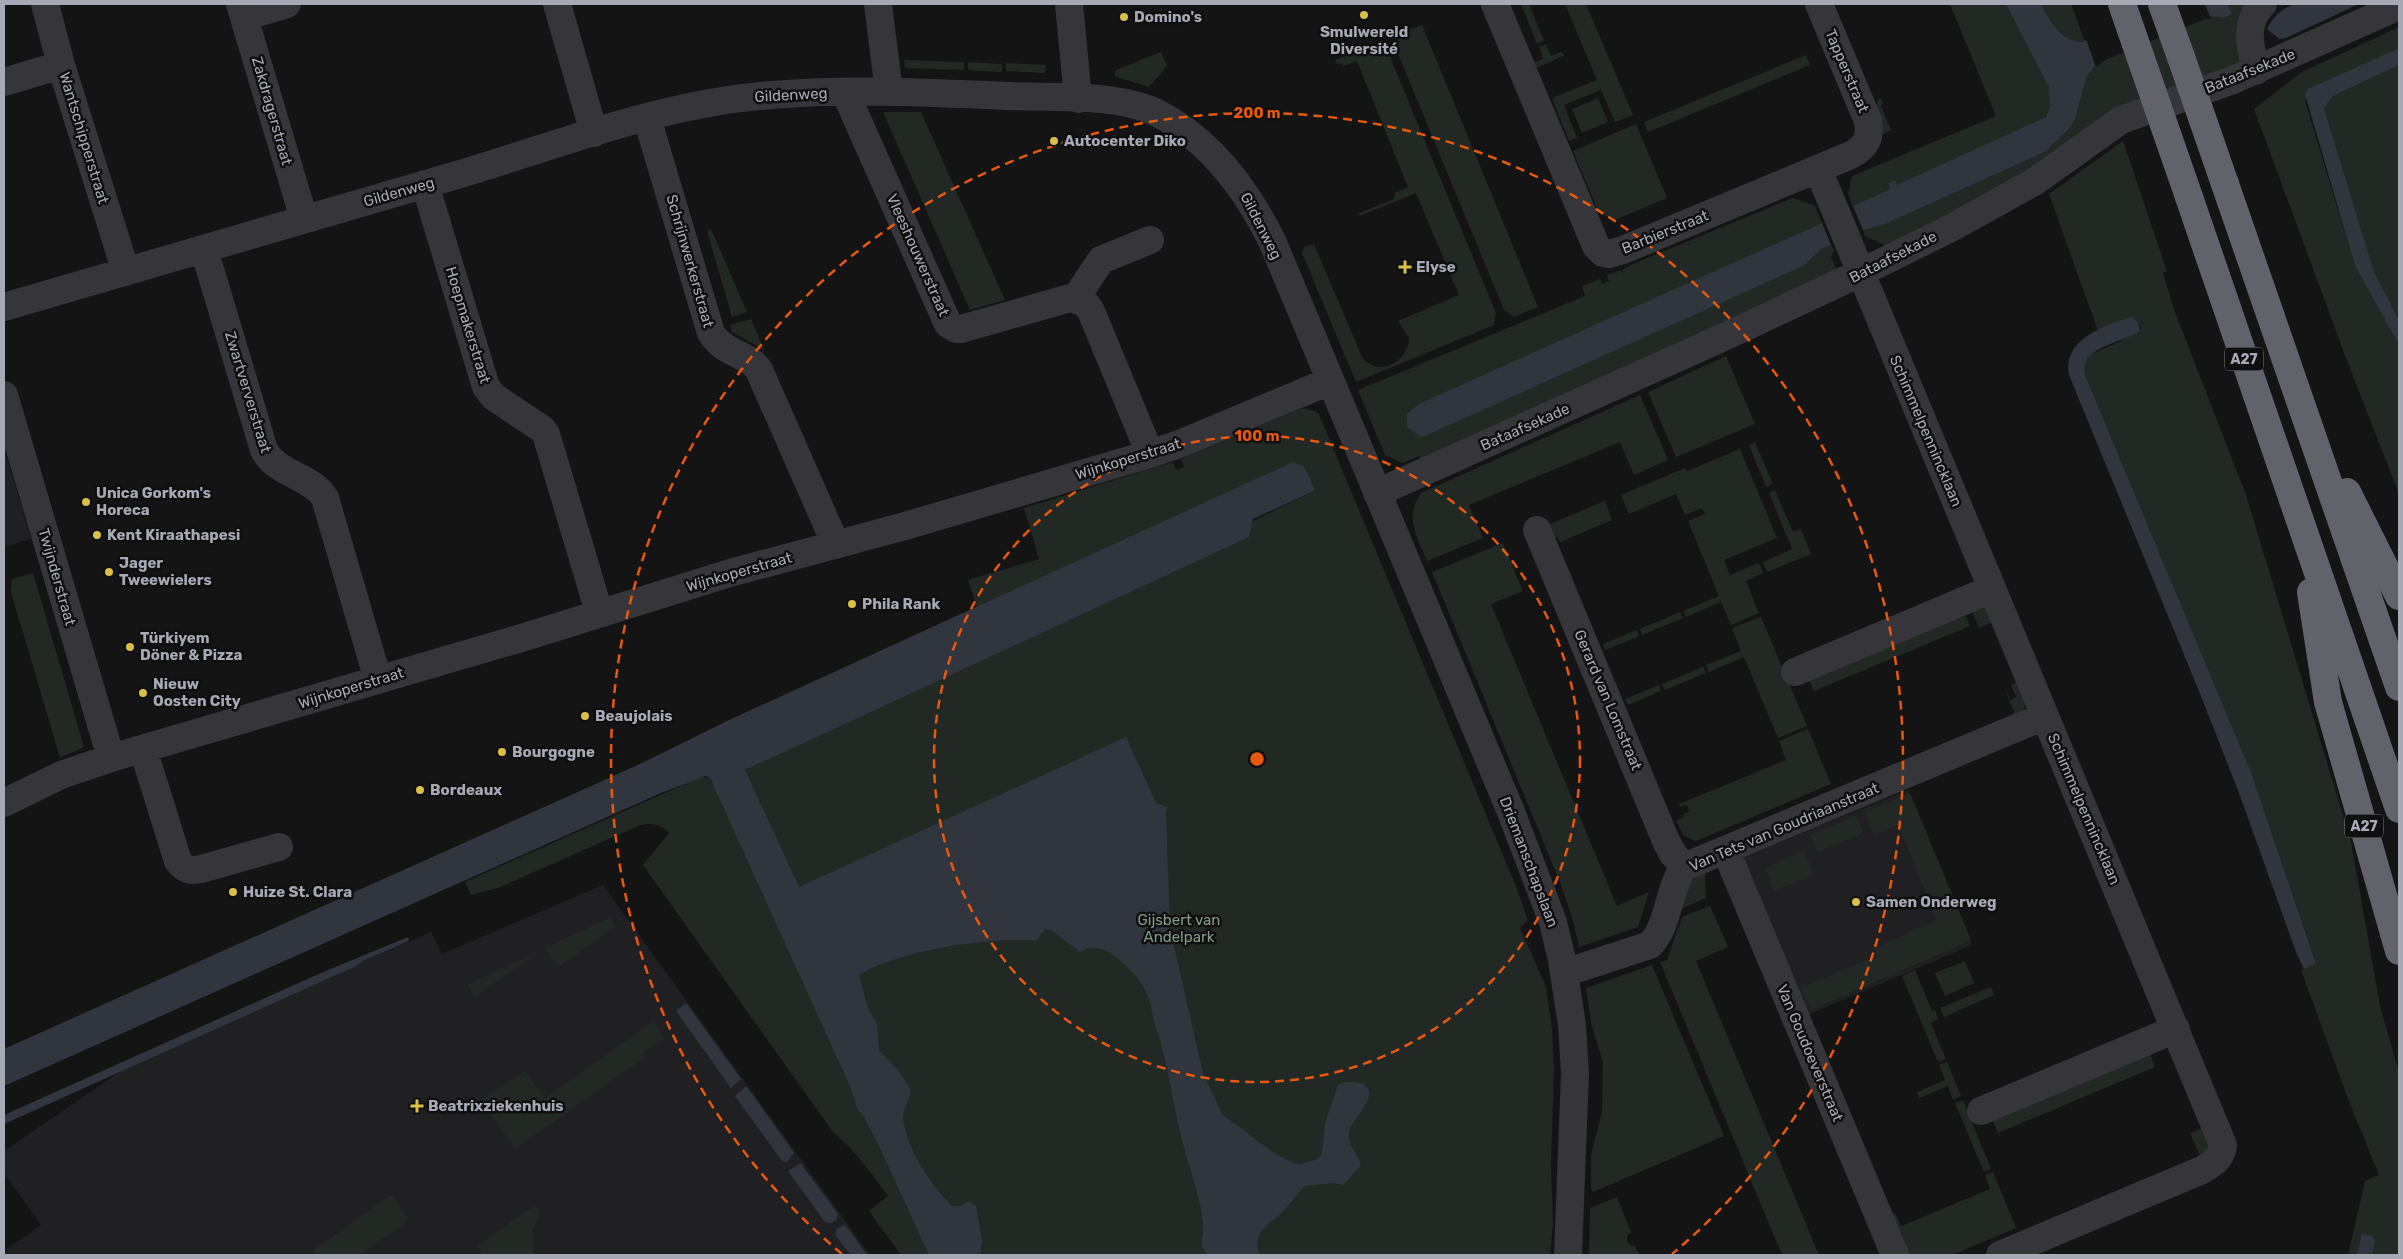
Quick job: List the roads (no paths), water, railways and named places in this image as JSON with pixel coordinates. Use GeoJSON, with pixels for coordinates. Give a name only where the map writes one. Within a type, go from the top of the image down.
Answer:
{"type":"FeatureCollection","features":[{"type":"Feature","properties":{"kind":"highway","name":"A27"},"geometry":{"type":"LineString","coordinates":[[2122,4],[2399,809]]}},
{"type":"Feature","properties":{"kind":"highway","name":"A27"},"geometry":{"type":"LineString","coordinates":[[2162,4],[2399,687]]}},
{"type":"Feature","properties":{"kind":"highway","name":"A27"},"geometry":{"type":"LineString","coordinates":[[2298,395],[2399,596]]}},
{"type":"Feature","properties":{"kind":"highway","name":"A27"},"geometry":{"type":"LineString","coordinates":[[2300,521],[2328,702],[2399,951]]}},
{"type":"Feature","properties":{"kind":"street"},"geometry":{"type":"LineString","coordinates":[[242,11],[286,4]]}},
{"type":"Feature","properties":{"kind":"street"},"geometry":{"type":"LineString","coordinates":[[557,4],[594,133]]}},
{"type":"Feature","properties":{"kind":"street"},"geometry":{"type":"LineString","coordinates":[[878,4],[889,92]]}},
{"type":"Feature","properties":{"kind":"street"},"geometry":{"type":"LineString","coordinates":[[1070,4],[1078,99]]}},
{"type":"Feature","properties":{"kind":"street","name":"Barbierstraat"},"geometry":{"type":"LineString","coordinates":[[1495,4],[1596,246],[1603,254],[1623,250],[1818,169]]}},
{"type":"Feature","properties":{"kind":"street","name":"Tapperstraat"},"geometry":{"type":"LineString","coordinates":[[1818,169],[1861,149],[1868,140],[1870,130],[1868,121],[1819,4]]}},
{"type":"Feature","properties":{"kind":"street"},"geometry":{"type":"LineString","coordinates":[[2256,71],[2248,33],[2250,21],[2263,4]]}},
{"type":"Feature","properties":{"kind":"street","name":"Wantschipperstraat"},"geometry":{"type":"LineString","coordinates":[[48,5],[61,65],[126,272]]}},
{"type":"Feature","properties":{"kind":"street","name":"Bataafsekade"},"geometry":{"type":"LineString","coordinates":[[1376,493],[1860,274],[1951,228],[2034,182],[2121,120],[2256,71],[2399,6]]}},
{"type":"Feature","properties":{"kind":"street","name":"Zakdragerstraat"},"geometry":{"type":"LineString","coordinates":[[242,11],[304,219]]}},
{"type":"Feature","properties":{"kind":"street"},"geometry":{"type":"LineString","coordinates":[[4,82],[61,65]]}},
{"type":"Feature","properties":{"kind":"street","name":"Gildenweg"},"geometry":{"type":"LineString","coordinates":[[4,306],[126,272],[594,133],[648,118],[734,99],[846,92],[889,92],[1078,99],[1119,103],[1157,113],[1195,139],[1223,164],[1249,197],[1260,216],[1376,493]]}},
{"type":"Feature","properties":{"kind":"street","name":"Vleeshouwerstraat"},"geometry":{"type":"LineString","coordinates":[[846,92],[944,316],[952,327],[956,329],[967,328],[1070,298],[1075,299]]}},
{"type":"Feature","properties":{"kind":"street","name":"Schrijnwerkerstraat"},"geometry":{"type":"LineString","coordinates":[[648,118],[711,333],[725,349],[754,364],[759,370],[836,545]]}},
{"type":"Feature","properties":{"kind":"street"},"geometry":{"type":"LineString","coordinates":[[1818,169],[1860,274]]}},
{"type":"Feature","properties":{"kind":"street","name":"Hoepmakerstraat"},"geometry":{"type":"LineString","coordinates":[[425,184],[486,387],[494,397],[542,429],[546,434],[599,612]]}},
{"type":"Feature","properties":{"kind":"street"},"geometry":{"type":"LineString","coordinates":[[1150,240],[1101,260],[1075,299],[1085,303],[1091,311],[1150,454]]}},
{"type":"Feature","properties":{"kind":"street","name":"Zwartververstraat"},"geometry":{"type":"LineString","coordinates":[[204,249],[264,450],[273,464],[316,488],[325,498],[378,680]]}},
{"type":"Feature","properties":{"kind":"street","name":"Schimmelpennincklaan"},"geometry":{"type":"LineString","coordinates":[[1860,274],[2221,1137],[2222,1154],[2216,1162],[2011,1253]]}},
{"type":"Feature","properties":{"kind":"street","name":"Wijnkoperstraat"},"geometry":{"type":"LineString","coordinates":[[4,803],[61,775],[111,758],[378,680],[730,573],[836,545],[1150,454],[1182,443],[1330,381]]}},
{"type":"Feature","properties":{"kind":"street","name":"Twijnderstraat"},"geometry":{"type":"LineString","coordinates":[[4,395],[111,758]]}},
{"type":"Feature","properties":{"kind":"street","name":"Driemanschapslaan"},"geometry":{"type":"LineString","coordinates":[[1376,493],[1511,812],[1553,922],[1564,973],[1572,1025],[1574,1073],[1568,1255]]}},
{"type":"Feature","properties":{"kind":"street","name":"Gerard van Lomstraat"},"geometry":{"type":"LineString","coordinates":[[1537,530],[1666,841],[1673,854],[1684,867]]}},
{"type":"Feature","properties":{"kind":"street"},"geometry":{"type":"LineString","coordinates":[[1795,672],[1992,589]]}},
{"type":"Feature","properties":{"kind":"street","name":"Van Tets van Goudriaanstraat"},"geometry":{"type":"LineString","coordinates":[[1564,973],[1650,945],[1657,936],[1676,879],[1684,867],[2045,716]]}},
{"type":"Feature","properties":{"kind":"street"},"geometry":{"type":"LineString","coordinates":[[143,749],[178,862],[182,867],[188,870],[201,869],[279,847]]}},
{"type":"Feature","properties":{"kind":"street","name":"Van Goudoeverstraat"},"geometry":{"type":"LineString","coordinates":[[1726,851],[1895,1255]]}},
{"type":"Feature","properties":{"kind":"street"},"geometry":{"type":"LineString","coordinates":[[1981,1111],[2176,1029]]}},
{"type":"Feature","properties":{"kind":"place","name":"Smulwereld Diversité"},"geometry":{"type":"Point","coordinates":[1364,15]}},
{"type":"Feature","properties":{"kind":"place","name":"Domino's"},"geometry":{"type":"Point","coordinates":[1124,17]}},
{"type":"Feature","properties":{"kind":"place","name":"Autocenter Diko"},"geometry":{"type":"Point","coordinates":[1054,141]}},
{"type":"Feature","properties":{"kind":"place","name":"Elyse"},"geometry":{"type":"Point","coordinates":[1405,267]}},
{"type":"Feature","properties":{"kind":"place","name":"Unica Gorkom's Horeca"},"geometry":{"type":"Point","coordinates":[86,502]}},
{"type":"Feature","properties":{"kind":"place","name":"Kent Kiraathapesi"},"geometry":{"type":"Point","coordinates":[97,535]}},
{"type":"Feature","properties":{"kind":"place","name":"Jager Tweewielers"},"geometry":{"type":"Point","coordinates":[109,572]}},
{"type":"Feature","properties":{"kind":"place","name":"Phila Rank"},"geometry":{"type":"Point","coordinates":[852,604]}},
{"type":"Feature","properties":{"kind":"place","name":"Türkiyem Döner & Pizza"},"geometry":{"type":"Point","coordinates":[130,647]}},
{"type":"Feature","properties":{"kind":"place","name":"Nieuw Oosten City"},"geometry":{"type":"Point","coordinates":[143,693]}},
{"type":"Feature","properties":{"kind":"place","name":"Beaujolais"},"geometry":{"type":"Point","coordinates":[585,716]}},
{"type":"Feature","properties":{"kind":"place","name":"Bourgogne"},"geometry":{"type":"Point","coordinates":[502,752]}},
{"type":"Feature","properties":{"kind":"place","name":"Bordeaux"},"geometry":{"type":"Point","coordinates":[420,790]}},
{"type":"Feature","properties":{"kind":"place","name":"Huize St. Clara"},"geometry":{"type":"Point","coordinates":[233,892]}},
{"type":"Feature","properties":{"kind":"place","name":"Samen Onderweg"},"geometry":{"type":"Point","coordinates":[1856,902]}},
{"type":"Feature","properties":{"kind":"place","name":"Beatrixziekenhuis"},"geometry":{"type":"Point","coordinates":[417,1106]}},
{"type":"Feature","properties":{"kind":"park label","name":"Gijsbert van Andelpark"},"geometry":{"type":"Point","coordinates":[1179,928]}}]}
